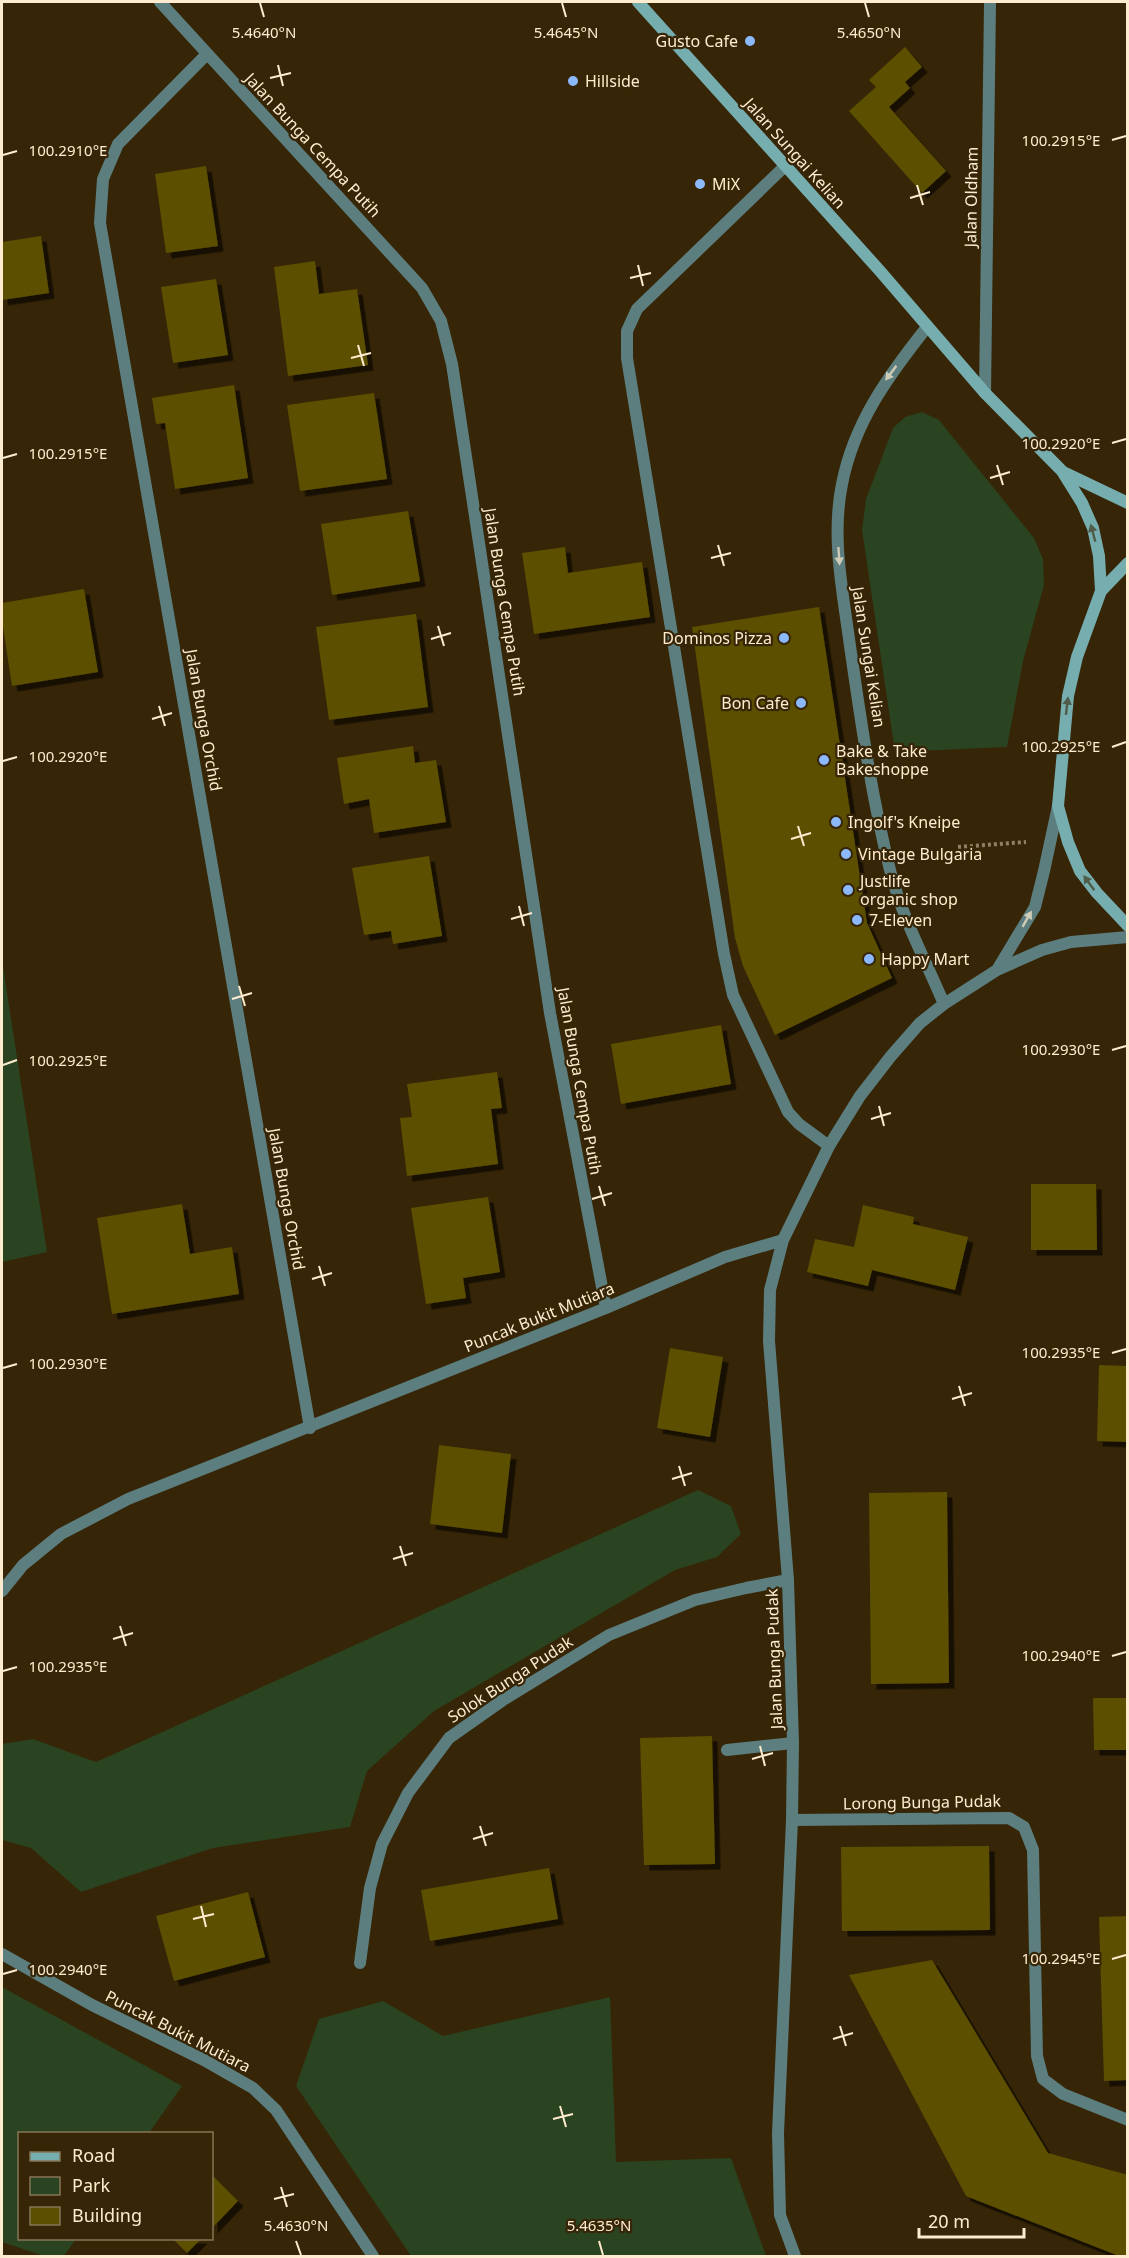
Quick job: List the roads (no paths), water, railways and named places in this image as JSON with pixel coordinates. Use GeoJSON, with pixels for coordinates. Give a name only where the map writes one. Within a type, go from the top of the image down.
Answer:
{"type":"FeatureCollection","features":[{"type":"Feature","properties":{"kind":"street","name":"Jalan Bunga Cempa Putih"},"geometry":{"type":"LineString","coordinates":[[160,2],[422,288],[441,321],[452,364],[550,1013],[606,1308]]}},
{"type":"Feature","properties":{"kind":"street","name":"Jalan Sungai Kelian"},"geometry":{"type":"LineString","coordinates":[[638,2],[880,271],[985,393],[1062,471],[1082,503],[1093,528],[1099,556],[1101,591],[1077,657],[1068,696],[1058,806],[1068,842],[1080,871],[1096,893],[1128,926]]}},
{"type":"Feature","properties":{"kind":"street","name":"Jalan Oldham"},"geometry":{"type":"LineString","coordinates":[[985,393],[990,2]]}},
{"type":"Feature","properties":{"kind":"street","name":"Jalan Bunga Orchid"},"geometry":{"type":"LineString","coordinates":[[207,54],[118,144],[103,179],[100,223],[310,1428]]}},
{"type":"Feature","properties":{"kind":"street"},"geometry":{"type":"LineString","coordinates":[[785,166],[637,309],[627,331],[627,358],[724,954],[733,995],[788,1112],[799,1124],[829,1146]]}},
{"type":"Feature","properties":{"kind":"street","name":"Jalan Sungai Kelian"},"geometry":{"type":"LineString","coordinates":[[927,327],[886,379],[872,402],[852,446],[841,484],[837,531],[840,576],[857,695],[891,874],[904,913],[944,1004]]}},
{"type":"Feature","properties":{"kind":"street","name":"Jalan Sungai Kelian"},"geometry":{"type":"LineString","coordinates":[[1062,471],[1128,503]]}},
{"type":"Feature","properties":{"kind":"street","name":"Jalan Sungai Kelian"},"geometry":{"type":"LineString","coordinates":[[1101,591],[1128,563]]}},
{"type":"Feature","properties":{"kind":"street"},"geometry":{"type":"LineString","coordinates":[[998,970],[1035,907],[1058,806]]}},
{"type":"Feature","properties":{"kind":"street"},"geometry":{"type":"LineString","coordinates":[[783,1240],[829,1146],[860,1096],[920,1023],[944,1004],[998,970],[1042,950],[1099,938],[1128,937]]}},
{"type":"Feature","properties":{"kind":"street","name":"Puncak Bukit Mutiara"},"geometry":{"type":"LineString","coordinates":[[2,1591],[23,1565],[61,1534],[128,1499],[202,1468],[310,1428],[606,1308],[725,1257],[783,1240]]}},
{"type":"Feature","properties":{"kind":"street","name":"Jalan Bunga Pudak"},"geometry":{"type":"LineString","coordinates":[[783,1240],[770,1290],[769,1341],[788,1580],[793,1743],[792,1820],[778,2133],[780,2216],[795,2256]]}},
{"type":"Feature","properties":{"kind":"street","name":"Solok Bunga Pudak"},"geometry":{"type":"LineString","coordinates":[[360,1963],[370,1888],[382,1844],[408,1793],[449,1738],[503,1700],[609,1635],[695,1600],[788,1580]]}},
{"type":"Feature","properties":{"kind":"street"},"geometry":{"type":"LineString","coordinates":[[728,1750],[793,1743]]}},
{"type":"Feature","properties":{"kind":"street","name":"Lorong Bunga Pudak"},"geometry":{"type":"LineString","coordinates":[[792,1820],[1009,1818],[1024,1827],[1033,1850],[1037,2056],[1043,2079],[1063,2094],[1128,2120]]}},
{"type":"Feature","properties":{"kind":"street","name":"Puncak Bukit Mutiara"},"geometry":{"type":"LineString","coordinates":[[2,1954],[92,2005],[204,2060],[253,2088],[276,2110],[374,2256]]}},
{"type":"Feature","properties":{"kind":"place","name":"Gusto Cafe"},"geometry":{"type":"Point","coordinates":[750,41]}},
{"type":"Feature","properties":{"kind":"place","name":"Hillside"},"geometry":{"type":"Point","coordinates":[573,81]}},
{"type":"Feature","properties":{"kind":"place","name":"MiX"},"geometry":{"type":"Point","coordinates":[700,184]}},
{"type":"Feature","properties":{"kind":"place","name":"Dominos Pizza"},"geometry":{"type":"Point","coordinates":[784,638]}},
{"type":"Feature","properties":{"kind":"place","name":"Bon Cafe"},"geometry":{"type":"Point","coordinates":[801,703]}},
{"type":"Feature","properties":{"kind":"place","name":"Bake & Take Bakeshoppe"},"geometry":{"type":"Point","coordinates":[824,760]}},
{"type":"Feature","properties":{"kind":"place","name":"Ingolf's Kneipe"},"geometry":{"type":"Point","coordinates":[836,822]}},
{"type":"Feature","properties":{"kind":"place","name":"Vintage Bulgaria"},"geometry":{"type":"Point","coordinates":[846,854]}},
{"type":"Feature","properties":{"kind":"place","name":"Justlife organic shop"},"geometry":{"type":"Point","coordinates":[848,890]}},
{"type":"Feature","properties":{"kind":"place","name":"7-Eleven"},"geometry":{"type":"Point","coordinates":[857,920]}},
{"type":"Feature","properties":{"kind":"place","name":"Happy Mart"},"geometry":{"type":"Point","coordinates":[869,959]}}]}
